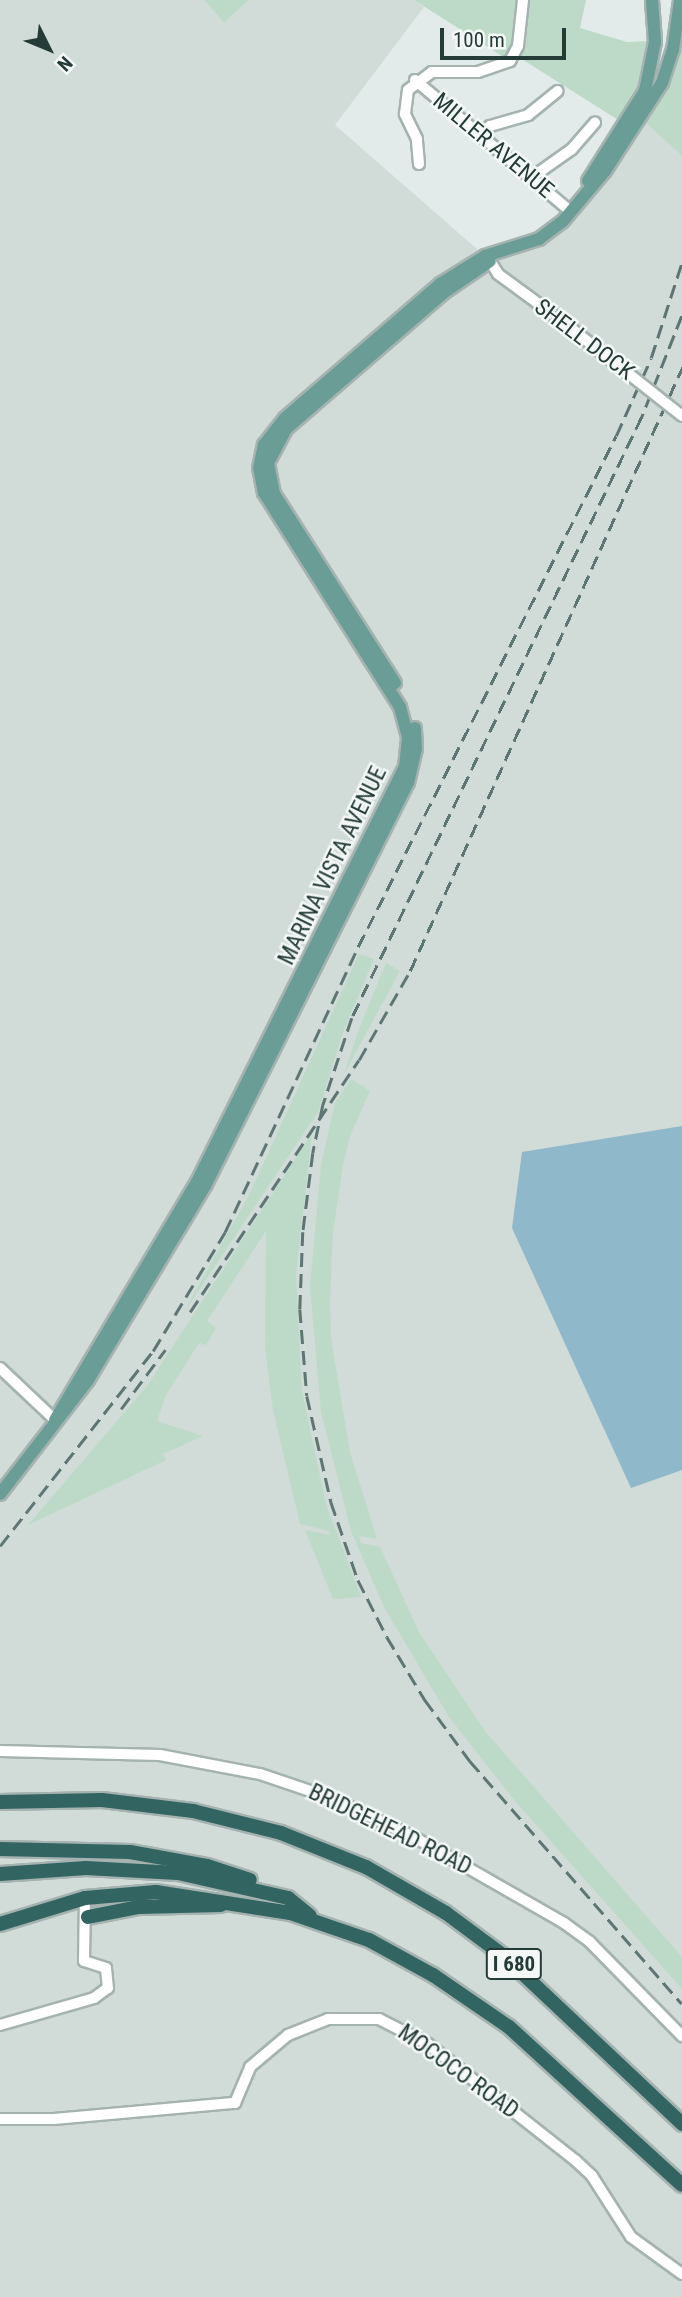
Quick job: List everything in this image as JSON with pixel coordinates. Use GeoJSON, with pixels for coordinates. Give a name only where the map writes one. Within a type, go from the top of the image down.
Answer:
{"type":"FeatureCollection","features":[{"type":"Feature","properties":{"kind":"highway","name":"I 680"},"geometry":{"type":"LineString","coordinates":[[0,1802],[102,1800],[192,1811],[281,1833],[366,1867],[430,1902],[497,1950],[682,2124]]}},
{"type":"Feature","properties":{"kind":"highway","name":"I 680"},"geometry":{"type":"LineString","coordinates":[[0,1849],[80,1848],[156,1856],[232,1872],[267,1892]]}},
{"type":"Feature","properties":{"kind":"highway","name":"I 680"},"geometry":{"type":"LineString","coordinates":[[0,1874],[77,1868],[141,1869],[288,1898],[313,1919]]}},
{"type":"Feature","properties":{"kind":"highway","name":"I 680"},"geometry":{"type":"LineString","coordinates":[[0,1924],[85,1898],[156,1892],[242,1903],[313,1919],[369,1940],[433,1975],[531,2045],[682,2185]]}},
{"type":"Feature","properties":{"kind":"highway"},"geometry":{"type":"LineString","coordinates":[[88,1917],[139,1907],[242,1903]]}},
{"type":"Feature","properties":{"kind":"main road"},"geometry":{"type":"LineString","coordinates":[[571,212],[645,91],[654,58],[655,20],[652,0]]}},
{"type":"Feature","properties":{"kind":"main road","name":"MARINA VISTA AVENUE"},"geometry":{"type":"LineString","coordinates":[[0,1493],[103,1358],[187,1220],[413,768],[416,732],[406,701],[274,494],[268,472],[272,451],[287,428],[449,288],[493,258],[539,239],[571,212],[654,99],[673,50],[680,0]]}},
{"type":"Feature","properties":{"kind":"street"},"geometry":{"type":"LineString","coordinates":[[419,164],[417,139],[404,107],[415,80],[432,72],[478,72],[510,61],[518,46],[523,0]]}},
{"type":"Feature","properties":{"kind":"street"},"geometry":{"type":"LineString","coordinates":[[655,20],[661,47],[673,50]]}},
{"type":"Feature","properties":{"kind":"street","name":"MILLER AVENUE"},"geometry":{"type":"LineString","coordinates":[[415,80],[571,212]]}},
{"type":"Feature","properties":{"kind":"street"},"geometry":{"type":"LineString","coordinates":[[480,136],[490,126],[527,116],[558,91]]}},
{"type":"Feature","properties":{"kind":"street"},"geometry":{"type":"LineString","coordinates":[[531,178],[565,156],[595,123]]}},
{"type":"Feature","properties":{"kind":"street","name":"SHELL DOCK"},"geometry":{"type":"LineString","coordinates":[[493,258],[498,274],[682,415]]}},
{"type":"Feature","properties":{"kind":"street"},"geometry":{"type":"LineString","coordinates":[[0,1368],[55,1420]]}},
{"type":"Feature","properties":{"kind":"street","name":"BRIDGEHEAD ROAD"},"geometry":{"type":"LineString","coordinates":[[0,1751],[160,1755],[260,1774],[331,1798],[414,1837],[564,1923],[611,1963],[682,2036]]}},
{"type":"Feature","properties":{"kind":"street"},"geometry":{"type":"LineString","coordinates":[[0,2025],[93,1998],[108,1988],[106,1968],[84,1961],[88,1917],[85,1898]]}},
{"type":"Feature","properties":{"kind":"street","name":"MOCOCO ROAD"},"geometry":{"type":"LineString","coordinates":[[0,2119],[54,2119],[235,2103],[250,2067],[288,2035],[328,2019],[379,2019],[428,2044],[575,2160],[592,2176],[631,2237],[682,2274]]}},
{"type":"Feature","properties":{"kind":"shaded area"},"geometry":{"type":"Polygon","coordinates":[[[0,0],[204,0],[224,23],[249,0],[414,0],[424,7],[335,125],[485,256],[440,284],[285,418],[261,455],[264,493],[400,707],[408,737],[405,767],[197,1182],[57,1418],[124,1325],[205,1186],[413,768],[416,732],[406,701],[274,494],[268,463],[275,444],[287,428],[457,282],[496,255],[553,230],[584,198],[641,118],[682,156],[682,2297],[0,2297],[0,0]]]}},
{"type":"Feature","properties":{"kind":"green space"},"geometry":{"type":"Polygon","coordinates":[[[204,0],[249,0],[224,23],[204,0]]]}},
{"type":"Feature","properties":{"kind":"green space"},"geometry":{"type":"Polygon","coordinates":[[[414,0],[521,0],[513,53],[505,58],[414,0]]]}},
{"type":"Feature","properties":{"kind":"green space"},"geometry":{"type":"Polygon","coordinates":[[[527,0],[586,0],[580,28],[627,42],[649,41],[654,58],[626,125],[517,56],[527,0]]]}},
{"type":"Feature","properties":{"kind":"green space"},"geometry":{"type":"Polygon","coordinates":[[[682,25],[682,156],[646,123],[664,90],[682,25]]]}},
{"type":"Feature","properties":{"kind":"green space"},"geometry":{"type":"Polygon","coordinates":[[[359,954],[374,959],[343,1032],[318,1112],[181,1317],[249,1195],[359,954]]]}},
{"type":"Feature","properties":{"kind":"green space"},"geometry":{"type":"Polygon","coordinates":[[[386,963],[400,971],[344,1074],[359,1029],[386,963]]]}},
{"type":"Feature","properties":{"kind":"green space"},"geometry":{"type":"Polygon","coordinates":[[[351,1079],[370,1091],[350,1136],[343,1165],[333,1232],[330,1301],[331,1338],[350,1452],[377,1539],[359,1536],[361,1543],[380,1547],[419,1632],[485,1731],[682,1957],[682,1989],[515,1801],[449,1717],[384,1607],[351,1531],[321,1412],[310,1287],[321,1165],[335,1103],[351,1079]]]}},
{"type":"Feature","properties":{"kind":"green space"},"geometry":{"type":"Polygon","coordinates":[[[312,1133],[296,1275],[302,1391],[326,1504],[361,1597],[333,1599],[305,1530],[330,1535],[329,1531],[300,1524],[273,1410],[265,1348],[266,1231],[207,1321],[216,1328],[206,1345],[199,1343],[166,1395],[157,1421],[203,1436],[163,1454],[166,1460],[28,1525],[147,1386],[312,1133]]]}},
{"type":"Feature","properties":{"kind":"water"},"geometry":{"type":"Polygon","coordinates":[[[682,1126],[682,1470],[631,1488],[512,1228],[522,1152],[682,1126]]]}},
{"type":"Feature","properties":{"kind":"railway"},"geometry":{"type":"LineString","coordinates":[[0,1546],[153,1351],[225,1232],[358,947],[616,436],[651,358],[682,262]]}},
{"type":"Feature","properties":{"kind":"railway"},"geometry":{"type":"LineString","coordinates":[[682,316],[642,417],[352,1018],[323,1105],[313,1153],[303,1232],[300,1309],[307,1396],[331,1502],[358,1580],[387,1637],[425,1700],[470,1761],[682,2004]]}},
{"type":"Feature","properties":{"kind":"railway"},"geometry":{"type":"LineString","coordinates":[[190,1312],[359,1060],[410,971],[682,368]]}},
{"type":"Feature","properties":{"kind":"railway"},"geometry":{"type":"LineString","coordinates":[[121,1409],[165,1350]]}}]}
